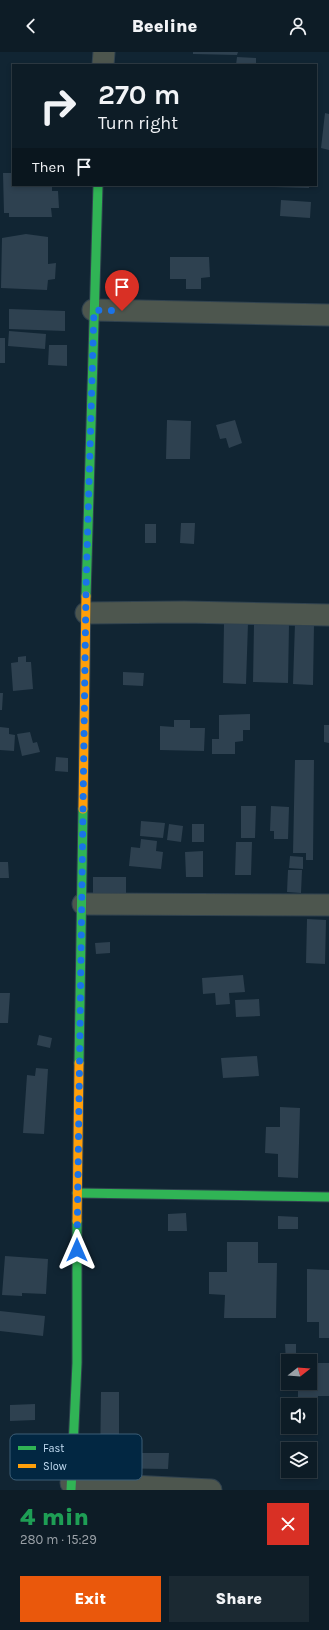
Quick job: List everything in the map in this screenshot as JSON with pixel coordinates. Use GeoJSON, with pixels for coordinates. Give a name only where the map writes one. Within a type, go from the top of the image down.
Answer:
{"type":"FeatureCollection","features":[{"type":"Feature","properties":{"kind":"street"},"geometry":{"type":"LineString","coordinates":[[103,64],[104,52]]}},
{"type":"Feature","properties":{"kind":"street"},"geometry":{"type":"LineString","coordinates":[[74,1434],[77,1363],[77,1192],[83,904],[86,613],[98,186]]}},
{"type":"Feature","properties":{"kind":"street"},"geometry":{"type":"LineString","coordinates":[[94,310],[329,315]]}},
{"type":"Feature","properties":{"kind":"street"},"geometry":{"type":"LineString","coordinates":[[86,613],[184,612],[329,615]]}},
{"type":"Feature","properties":{"kind":"street"},"geometry":{"type":"LineString","coordinates":[[83,904],[329,906]]}},
{"type":"Feature","properties":{"kind":"street"},"geometry":{"type":"LineString","coordinates":[[77,1192],[329,1197]]}},
{"type":"Feature","properties":{"kind":"street"},"geometry":{"type":"LineString","coordinates":[[71,1486],[211,1490]]}},
{"type":"Feature","properties":{"kind":"building"},"geometry":{"type":"Polygon","coordinates":[[[193,52],[238,52],[237,55],[193,54],[193,52]]]}},
{"type":"Feature","properties":{"kind":"building"},"geometry":{"type":"Polygon","coordinates":[[[237,57],[256,58],[256,64],[236,64],[237,57]]]}},
{"type":"Feature","properties":{"kind":"building"},"geometry":{"type":"Polygon","coordinates":[[[325,113],[329,114],[329,150],[321,148],[325,113]]]}},
{"type":"Feature","properties":{"kind":"building"},"geometry":{"type":"Polygon","coordinates":[[[12,163],[12,186],[52,186],[52,191],[58,191],[59,208],[51,208],[52,217],[9,217],[9,213],[4,213],[3,173],[11,173],[12,163]]]}},
{"type":"Feature","properties":{"kind":"building"},"geometry":{"type":"Polygon","coordinates":[[[309,186],[309,188],[274,187],[309,186]]]}},
{"type":"Feature","properties":{"kind":"building"},"geometry":{"type":"Polygon","coordinates":[[[281,200],[311,202],[310,218],[280,216],[281,200]]]}},
{"type":"Feature","properties":{"kind":"building"},"geometry":{"type":"Polygon","coordinates":[[[26,234],[48,237],[48,264],[56,263],[55,279],[48,280],[47,290],[1,288],[2,238],[26,234]]]}},
{"type":"Feature","properties":{"kind":"building"},"geometry":{"type":"Polygon","coordinates":[[[170,257],[209,257],[210,277],[201,278],[201,289],[186,289],[186,279],[170,279],[170,257]]]}},
{"type":"Feature","properties":{"kind":"building"},"geometry":{"type":"Polygon","coordinates":[[[9,309],[65,311],[65,331],[9,329],[9,309]]]}},
{"type":"Feature","properties":{"kind":"building"},"geometry":{"type":"Polygon","coordinates":[[[9,331],[46,334],[45,349],[8,346],[9,331]]]}},
{"type":"Feature","properties":{"kind":"building"},"geometry":{"type":"Polygon","coordinates":[[[0,338],[5,338],[5,363],[0,363],[0,338]]]}},
{"type":"Feature","properties":{"kind":"building"},"geometry":{"type":"Polygon","coordinates":[[[49,345],[67,345],[67,366],[48,365],[49,345]]]}},
{"type":"Feature","properties":{"kind":"building"},"geometry":{"type":"Polygon","coordinates":[[[167,420],[191,421],[190,459],[166,459],[167,420]]]}},
{"type":"Feature","properties":{"kind":"building"},"geometry":{"type":"Polygon","coordinates":[[[235,420],[242,443],[229,448],[226,438],[220,439],[216,425],[235,420]]]}},
{"type":"Feature","properties":{"kind":"building"},"geometry":{"type":"Polygon","coordinates":[[[181,523],[195,523],[194,544],[180,543],[181,523]]]}},
{"type":"Feature","properties":{"kind":"building"},"geometry":{"type":"Polygon","coordinates":[[[145,524],[156,524],[156,543],[145,543],[145,524]]]}},
{"type":"Feature","properties":{"kind":"building"},"geometry":{"type":"Polygon","coordinates":[[[224,623],[248,623],[246,684],[223,683],[224,623]]]}},
{"type":"Feature","properties":{"kind":"building"},"geometry":{"type":"Polygon","coordinates":[[[295,623],[314,624],[313,685],[293,684],[295,623]]]}},
{"type":"Feature","properties":{"kind":"building"},"geometry":{"type":"Polygon","coordinates":[[[254,624],[289,625],[288,683],[253,682],[254,624]]]}},
{"type":"Feature","properties":{"kind":"building"},"geometry":{"type":"Polygon","coordinates":[[[26,656],[26,662],[31,662],[33,689],[13,691],[11,663],[18,662],[18,657],[26,656]]]}},
{"type":"Feature","properties":{"kind":"building"},"geometry":{"type":"Polygon","coordinates":[[[123,672],[144,673],[143,686],[123,685],[123,672]]]}},
{"type":"Feature","properties":{"kind":"building"},"geometry":{"type":"Polygon","coordinates":[[[0,693],[3,693],[2,710],[0,710],[0,693]]]}},
{"type":"Feature","properties":{"kind":"building"},"geometry":{"type":"Polygon","coordinates":[[[250,714],[250,730],[243,730],[243,741],[235,742],[235,754],[212,754],[212,739],[219,739],[219,715],[250,714]]]}},
{"type":"Feature","properties":{"kind":"building"},"geometry":{"type":"Polygon","coordinates":[[[174,720],[190,720],[190,728],[205,728],[204,751],[160,750],[160,726],[174,727],[174,720]]]}},
{"type":"Feature","properties":{"kind":"building"},"geometry":{"type":"Polygon","coordinates":[[[324,725],[329,725],[329,743],[324,742],[324,725]]]}},
{"type":"Feature","properties":{"kind":"building"},"geometry":{"type":"Polygon","coordinates":[[[0,727],[9,728],[9,734],[15,735],[14,751],[0,750],[0,727]]]}},
{"type":"Feature","properties":{"kind":"building"},"geometry":{"type":"Polygon","coordinates":[[[30,732],[33,743],[37,742],[40,752],[22,756],[17,734],[30,732]]]}},
{"type":"Feature","properties":{"kind":"building"},"geometry":{"type":"Polygon","coordinates":[[[56,757],[68,758],[68,772],[55,771],[56,757]]]}},
{"type":"Feature","properties":{"kind":"building"},"geometry":{"type":"Polygon","coordinates":[[[295,760],[314,760],[313,860],[306,860],[306,853],[293,853],[295,760]]]}},
{"type":"Feature","properties":{"kind":"building"},"geometry":{"type":"Polygon","coordinates":[[[241,806],[256,806],[255,838],[241,838],[241,806]]]}},
{"type":"Feature","properties":{"kind":"building"},"geometry":{"type":"Polygon","coordinates":[[[271,806],[289,807],[288,839],[274,839],[274,831],[270,831],[271,806]]]}},
{"type":"Feature","properties":{"kind":"building"},"geometry":{"type":"Polygon","coordinates":[[[141,821],[165,823],[163,838],[140,836],[141,821]]]}},
{"type":"Feature","properties":{"kind":"building"},"geometry":{"type":"Polygon","coordinates":[[[169,824],[183,826],[181,842],[167,840],[169,824]]]}},
{"type":"Feature","properties":{"kind":"building"},"geometry":{"type":"Polygon","coordinates":[[[192,824],[204,824],[204,842],[192,842],[192,824]]]}},
{"type":"Feature","properties":{"kind":"building"},"geometry":{"type":"Polygon","coordinates":[[[141,839],[157,841],[156,851],[163,852],[161,869],[129,866],[131,847],[140,848],[141,839]]]}},
{"type":"Feature","properties":{"kind":"building"},"geometry":{"type":"Polygon","coordinates":[[[236,842],[252,842],[251,875],[235,875],[236,842]]]}},
{"type":"Feature","properties":{"kind":"building"},"geometry":{"type":"Polygon","coordinates":[[[203,851],[203,877],[186,877],[185,852],[203,851]]]}},
{"type":"Feature","properties":{"kind":"building"},"geometry":{"type":"Polygon","coordinates":[[[290,856],[303,857],[303,869],[289,868],[290,856]]]}},
{"type":"Feature","properties":{"kind":"building"},"geometry":{"type":"Polygon","coordinates":[[[0,862],[8,862],[9,878],[0,878],[0,862]]]}},
{"type":"Feature","properties":{"kind":"building"},"geometry":{"type":"Polygon","coordinates":[[[288,870],[302,870],[301,893],[287,892],[288,870]]]}},
{"type":"Feature","properties":{"kind":"building"},"geometry":{"type":"Polygon","coordinates":[[[93,877],[126,877],[126,895],[93,895],[93,877]]]}},
{"type":"Feature","properties":{"kind":"building"},"geometry":{"type":"Polygon","coordinates":[[[307,919],[326,920],[325,964],[306,963],[307,919]]]}},
{"type":"Feature","properties":{"kind":"building"},"geometry":{"type":"Polygon","coordinates":[[[110,942],[110,953],[96,954],[95,943],[110,942]]]}},
{"type":"Feature","properties":{"kind":"building"},"geometry":{"type":"Polygon","coordinates":[[[243,975],[245,992],[229,993],[230,1004],[216,1005],[215,993],[203,994],[202,978],[243,975]]]}},
{"type":"Feature","properties":{"kind":"building"},"geometry":{"type":"Polygon","coordinates":[[[0,993],[10,993],[8,1023],[0,1023],[0,993]]]}},
{"type":"Feature","properties":{"kind":"building"},"geometry":{"type":"Polygon","coordinates":[[[259,999],[260,1016],[236,1017],[235,1000],[259,999]]]}},
{"type":"Feature","properties":{"kind":"building"},"geometry":{"type":"Polygon","coordinates":[[[39,1035],[52,1038],[50,1048],[37,1045],[39,1035]]]}},
{"type":"Feature","properties":{"kind":"building"},"geometry":{"type":"Polygon","coordinates":[[[257,1056],[259,1076],[223,1078],[221,1058],[257,1056]]]}},
{"type":"Feature","properties":{"kind":"building"},"geometry":{"type":"Polygon","coordinates":[[[36,1068],[48,1069],[44,1134],[23,1133],[27,1075],[35,1076],[36,1068]]]}},
{"type":"Feature","properties":{"kind":"building"},"geometry":{"type":"Polygon","coordinates":[[[280,1107],[300,1108],[298,1178],[278,1177],[278,1154],[265,1153],[266,1127],[280,1127],[280,1107]]]}},
{"type":"Feature","properties":{"kind":"building"},"geometry":{"type":"Polygon","coordinates":[[[186,1213],[187,1231],[168,1231],[168,1214],[186,1213]]]}},
{"type":"Feature","properties":{"kind":"building"},"geometry":{"type":"Polygon","coordinates":[[[278,1216],[298,1217],[298,1229],[278,1229],[278,1216]]]}},
{"type":"Feature","properties":{"kind":"building"},"geometry":{"type":"Polygon","coordinates":[[[227,1242],[258,1242],[258,1263],[277,1263],[276,1318],[224,1318],[225,1295],[209,1294],[209,1272],[227,1272],[227,1242]]]}},
{"type":"Feature","properties":{"kind":"building"},"geometry":{"type":"Polygon","coordinates":[[[5,1256],[48,1259],[46,1294],[22,1293],[22,1296],[2,1295],[5,1256]]]}},
{"type":"Feature","properties":{"kind":"building"},"geometry":{"type":"Polygon","coordinates":[[[307,1269],[329,1270],[329,1338],[319,1338],[319,1322],[307,1322],[307,1269]]]}},
{"type":"Feature","properties":{"kind":"building"},"geometry":{"type":"Polygon","coordinates":[[[0,1311],[45,1316],[43,1336],[0,1331],[0,1311]]]}},
{"type":"Feature","properties":{"kind":"building"},"geometry":{"type":"Polygon","coordinates":[[[285,1344],[296,1344],[296,1354],[286,1354],[285,1344]]]}},
{"type":"Feature","properties":{"kind":"building"},"geometry":{"type":"Polygon","coordinates":[[[317,1363],[329,1363],[329,1396],[318,1396],[318,1419],[317,1398],[298,1398],[298,1390],[317,1390],[317,1363]]]}},
{"type":"Feature","properties":{"kind":"building"},"geometry":{"type":"Polygon","coordinates":[[[101,1392],[119,1392],[119,1434],[100,1434],[101,1392]]]}},
{"type":"Feature","properties":{"kind":"building"},"geometry":{"type":"Polygon","coordinates":[[[35,1404],[35,1420],[10,1421],[10,1405],[35,1404]]]}},
{"type":"Feature","properties":{"kind":"building"},"geometry":{"type":"Polygon","coordinates":[[[142,1453],[169,1453],[168,1469],[142,1469],[142,1453]]]}},
{"type":"Feature","properties":{"kind":"traffic: fast"},"geometry":{"type":"LineString","coordinates":[[86,596],[98,186]]}},
{"type":"Feature","properties":{"kind":"traffic: fast"},"geometry":{"type":"LineString","coordinates":[[79,1063],[83,809]]}},
{"type":"Feature","properties":{"kind":"traffic: fast"},"geometry":{"type":"LineString","coordinates":[[77,1193],[329,1197]]}},
{"type":"Feature","properties":{"kind":"traffic: fast"},"geometry":{"type":"LineString","coordinates":[[74,1434],[77,1363],[77,1221]]}},
{"type":"Feature","properties":{"kind":"traffic: fast"},"geometry":{"type":"LineString","coordinates":[[71,1480],[71,1490]]}},
{"type":"Feature","properties":{"kind":"traffic: slow"},"geometry":{"type":"LineString","coordinates":[[83,809],[86,596]]}},
{"type":"Feature","properties":{"kind":"traffic: slow"},"geometry":{"type":"LineString","coordinates":[[77,1221],[79,1063]]}},
{"type":"Feature","properties":{"kind":"route"},"geometry":{"type":"LineString","coordinates":[[77,1250],[79,1058],[83,904],[86,588],[94,310],[122,311]]}}]}
